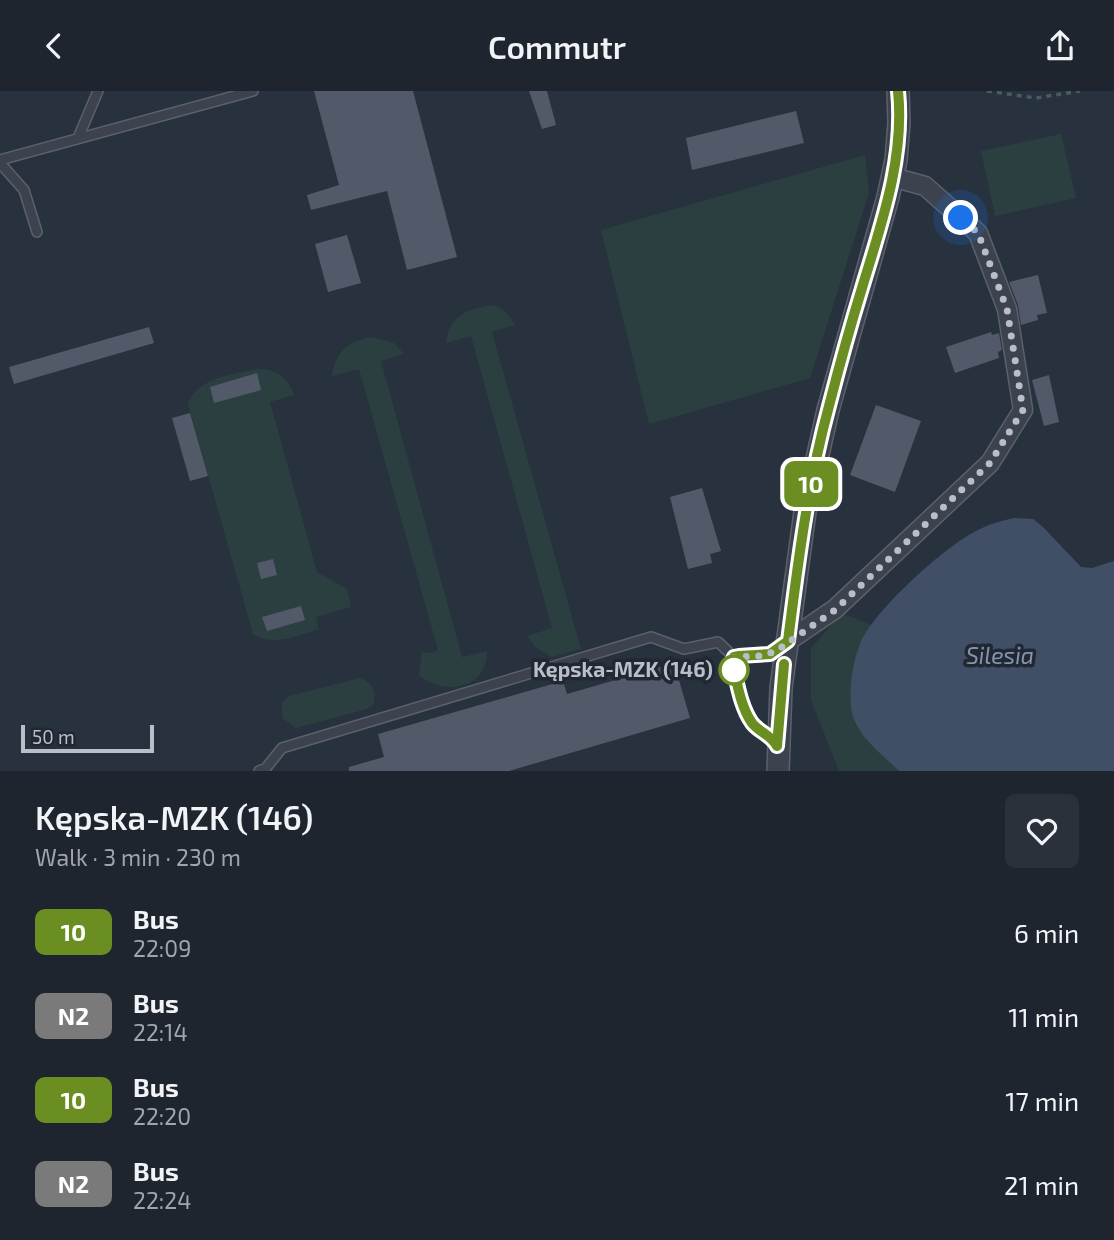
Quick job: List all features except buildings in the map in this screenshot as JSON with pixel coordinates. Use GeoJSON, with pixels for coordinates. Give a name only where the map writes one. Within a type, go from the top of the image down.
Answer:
{"type":"FeatureCollection","features":[{"type":"Feature","properties":{"kind":"street"},"geometry":{"type":"LineString","coordinates":[[778,771],[777,746],[805,512],[828,409],[882,224],[899,123],[898,91]]}},
{"type":"Feature","properties":{"kind":"street"},"geometry":{"type":"LineString","coordinates":[[788,641],[835,610],[990,463],[1023,410],[1007,309],[978,233],[926,186],[892,177]]}},
{"type":"Feature","properties":{"kind":"lane"},"geometry":{"type":"LineString","coordinates":[[78,138],[98,91]]}},
{"type":"Feature","properties":{"kind":"lane"},"geometry":{"type":"LineString","coordinates":[[37,232],[24,190],[0,161],[253,91]]}},
{"type":"Feature","properties":{"kind":"lane"},"geometry":{"type":"LineString","coordinates":[[263,770],[282,748],[651,638],[684,649],[718,642],[734,657],[770,654],[788,641]]}},
{"type":"Feature","properties":{"kind":"lane"},"geometry":{"type":"LineString","coordinates":[[734,657],[732,662],[747,714],[753,724],[774,740],[777,746]]}},
{"type":"Feature","properties":{"kind":"path"},"geometry":{"type":"LineString","coordinates":[[987,91],[1036,98],[1080,91]]}},
{"type":"Feature","properties":{"kind":"green space"},"geometry":{"type":"Polygon","coordinates":[[[1061,134],[1076,198],[995,216],[981,151],[1061,134]]]}},
{"type":"Feature","properties":{"kind":"green space"},"geometry":{"type":"Polygon","coordinates":[[[865,155],[869,193],[810,378],[649,424],[601,230],[865,155]]]}},
{"type":"Feature","properties":{"kind":"green space"},"geometry":{"type":"Polygon","coordinates":[[[492,305],[506,312],[515,325],[492,332],[581,649],[552,657],[535,647],[527,636],[552,628],[471,336],[446,343],[451,326],[461,315],[492,305]]]}},
{"type":"Feature","properties":{"kind":"green space"},"geometry":{"type":"Polygon","coordinates":[[[372,337],[394,343],[404,354],[381,361],[462,657],[487,651],[480,674],[462,685],[440,686],[419,675],[422,652],[431,653],[438,650],[359,369],[332,376],[344,349],[356,341],[372,337]]]}},
{"type":"Feature","properties":{"kind":"green space"},"geometry":{"type":"Polygon","coordinates":[[[257,369],[270,370],[280,375],[294,395],[270,402],[317,572],[347,589],[351,607],[316,617],[319,629],[277,640],[253,634],[188,404],[199,388],[207,383],[227,375],[257,369]]]}},
{"type":"Feature","properties":{"kind":"green space"},"geometry":{"type":"Polygon","coordinates":[[[842,613],[871,625],[860,643],[874,746],[899,771],[839,771],[811,700],[811,648],[842,613]]]}},
{"type":"Feature","properties":{"kind":"green space"},"geometry":{"type":"Polygon","coordinates":[[[360,678],[371,685],[374,692],[373,705],[367,709],[296,728],[282,718],[282,702],[289,696],[360,678]]]}},
{"type":"Feature","properties":{"kind":"water","name":"Silesia"},"geometry":{"type":"Polygon","coordinates":[[[1014,518],[1033,519],[1081,567],[1092,568],[1114,561],[1114,771],[899,771],[865,738],[852,713],[852,679],[860,644],[879,615],[930,564],[978,530],[1014,518]]]}},
{"type":"Feature","properties":{"kind":"bus line","name":"10"},"geometry":{"type":"LineString","coordinates":[[784,664],[777,746],[774,740],[753,724],[747,714],[732,662],[734,657],[770,654],[788,641],[805,512],[822,435],[882,224],[896,160],[898,91]]}},
{"type":"Feature","properties":{"kind":"place","name":"Kępska-MZK (146)"},"geometry":{"type":"Point","coordinates":[734,670]}},
{"type":"Feature","properties":{"kind":"route"},"geometry":{"type":"LineString","coordinates":[[734,670],[734,657],[770,654],[835,610],[990,463],[1023,410],[1007,309],[978,233],[961,218]]}}]}
